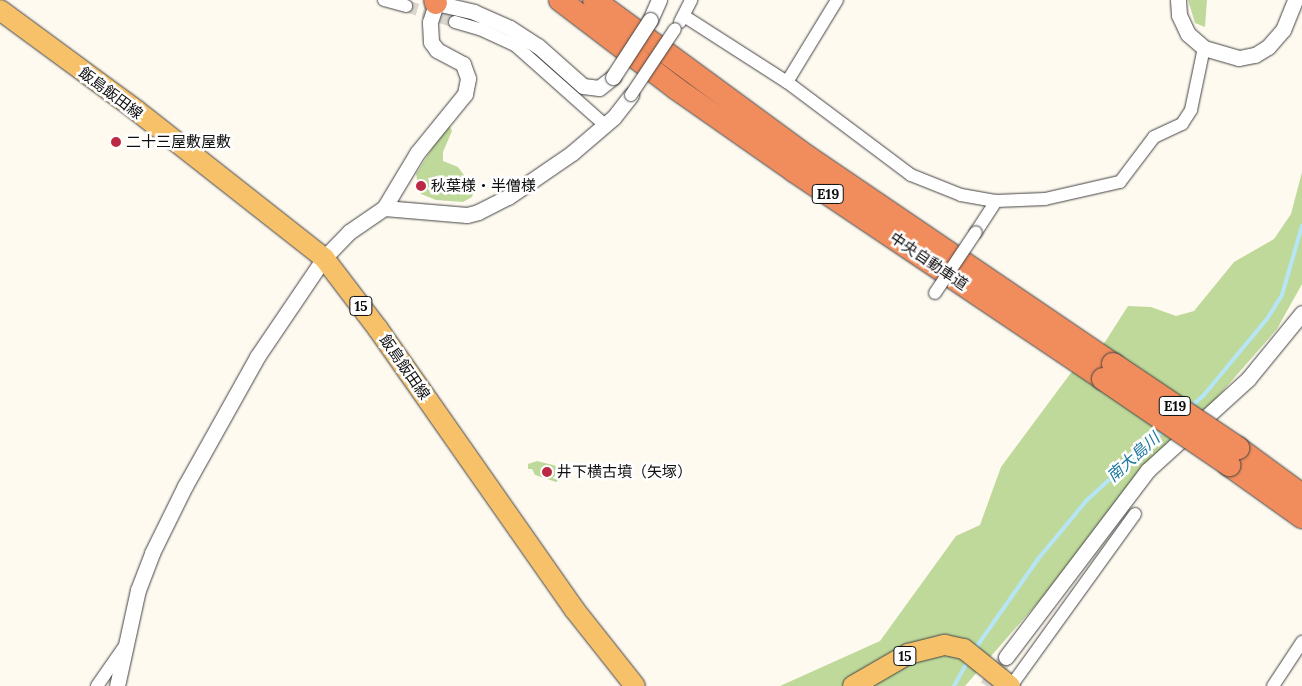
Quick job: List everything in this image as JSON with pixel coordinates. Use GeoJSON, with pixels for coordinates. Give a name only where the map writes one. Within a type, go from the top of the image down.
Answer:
{"type":"FeatureCollection","features":[{"type":"Feature","properties":{"kind":"highway","name":"中央自動車道"},"geometry":{"type":"LineString","coordinates":[[594,0],[808,157],[1108,371],[1233,457],[1302,494]]}},
{"type":"Feature","properties":{"kind":"highway","name":"中央自動車道"},"geometry":{"type":"LineString","coordinates":[[561,2],[677,89],[794,171],[1108,371]]}},
{"type":"Feature","properties":{"kind":"highway","name":"中央自動車道"},"geometry":{"type":"LineString","coordinates":[[1233,457],[1302,518]]}},
{"type":"Feature","properties":{"kind":"main road","name":"飯島飯田線"},"geometry":{"type":"LineString","coordinates":[[0,10],[136,110],[324,258],[384,337],[574,609],[635,686]]}},
{"type":"Feature","properties":{"kind":"main road","name":"15"},"geometry":{"type":"LineString","coordinates":[[853,686],[908,654],[945,645],[964,649],[1010,686]]}},
{"type":"Feature","properties":{"kind":"street"},"geometry":{"type":"LineString","coordinates":[[384,0],[406,6]]}},
{"type":"Feature","properties":{"kind":"street"},"geometry":{"type":"LineString","coordinates":[[117,686],[138,590],[185,486],[257,357],[324,258],[349,232],[384,208],[407,167],[459,103],[468,86],[462,64],[436,50],[431,42],[430,22],[435,1],[474,12],[510,28],[538,46],[583,86],[599,88],[613,77],[650,20],[659,0]]}},
{"type":"Feature","properties":{"kind":"street"},"geometry":{"type":"LineString","coordinates":[[384,208],[467,215],[478,212],[508,197],[572,153],[605,125],[631,95],[684,16],[691,0]]}},
{"type":"Feature","properties":{"kind":"street"},"geometry":{"type":"LineString","coordinates":[[788,82],[837,0]]}},
{"type":"Feature","properties":{"kind":"street"},"geometry":{"type":"LineString","coordinates":[[1178,0],[1179,15],[1188,34],[1204,48],[1239,58],[1255,54],[1268,47],[1283,30],[1295,0]]}},
{"type":"Feature","properties":{"kind":"street"},"geometry":{"type":"LineString","coordinates":[[684,16],[788,82],[911,175],[961,195],[996,201],[1045,200],[1120,182],[1154,137],[1182,124],[1191,110],[1204,48]]}},
{"type":"Feature","properties":{"kind":"street"},"geometry":{"type":"LineString","coordinates":[[455,22],[480,29],[516,46],[605,125]]}},
{"type":"Feature","properties":{"kind":"street"},"geometry":{"type":"LineString","coordinates":[[934,293],[996,201]]}},
{"type":"Feature","properties":{"kind":"street"},"geometry":{"type":"LineString","coordinates":[[1006,657],[1148,470],[1248,379],[1302,313]]}},
{"type":"Feature","properties":{"kind":"street"},"geometry":{"type":"LineString","coordinates":[[1010,686],[1135,514]]}},
{"type":"Feature","properties":{"kind":"street"},"geometry":{"type":"LineString","coordinates":[[1272,686],[1302,642]]}},
{"type":"Feature","properties":{"kind":"street"},"geometry":{"type":"LineString","coordinates":[[97,686],[124,648]]}},
{"type":"Feature","properties":{"kind":"green space"},"geometry":{"type":"Polygon","coordinates":[[[1188,0],[1207,0],[1205,27],[1195,23],[1188,0]]]}},
{"type":"Feature","properties":{"kind":"green space"},"geometry":{"type":"Polygon","coordinates":[[[448,123],[452,131],[443,152],[443,161],[458,167],[474,189],[472,197],[463,202],[436,200],[421,194],[416,174],[448,123]]]}},
{"type":"Feature","properties":{"kind":"green space"},"geometry":{"type":"Polygon","coordinates":[[[1302,172],[1302,284],[1277,329],[965,686],[780,686],[880,641],[956,536],[980,525],[1001,467],[1070,374],[1105,342],[1128,306],[1151,307],[1176,316],[1194,311],[1234,262],[1274,239],[1291,214],[1302,172]]]}},
{"type":"Feature","properties":{"kind":"green space"},"geometry":{"type":"Polygon","coordinates":[[[537,461],[565,468],[567,475],[556,482],[535,475],[532,469],[528,469],[528,464],[537,461]]]}},
{"type":"Feature","properties":{"kind":"waterway","name":"南大島川"},"geometry":{"type":"LineString","coordinates":[[1190,407],[1203,396],[1267,319],[1282,295],[1302,226]]}},
{"type":"Feature","properties":{"kind":"waterway","name":"南大島川"},"geometry":{"type":"LineString","coordinates":[[975,649],[1038,559],[1087,500],[1164,430]]}},
{"type":"Feature","properties":{"kind":"waterway","name":"南大島川"},"geometry":{"type":"LineString","coordinates":[[954,686],[968,661]]}},
{"type":"Feature","properties":{"kind":"tunnel"},"geometry":{"type":"LineString","coordinates":[[406,6],[455,22]]}},
{"type":"Feature","properties":{"kind":"tunnel"},"geometry":{"type":"LineString","coordinates":[[987,686],[1006,657]]}},
{"type":"Feature","properties":{"kind":"place","name":"二十三屋敷屋敷"},"geometry":{"type":"Point","coordinates":[116,142]}},
{"type":"Feature","properties":{"kind":"place","name":"秋葉様・半僧様"},"geometry":{"type":"Point","coordinates":[421,186]}},
{"type":"Feature","properties":{"kind":"place","name":"井下横古墳（矢塚）"},"geometry":{"type":"Point","coordinates":[547,472]}}]}
